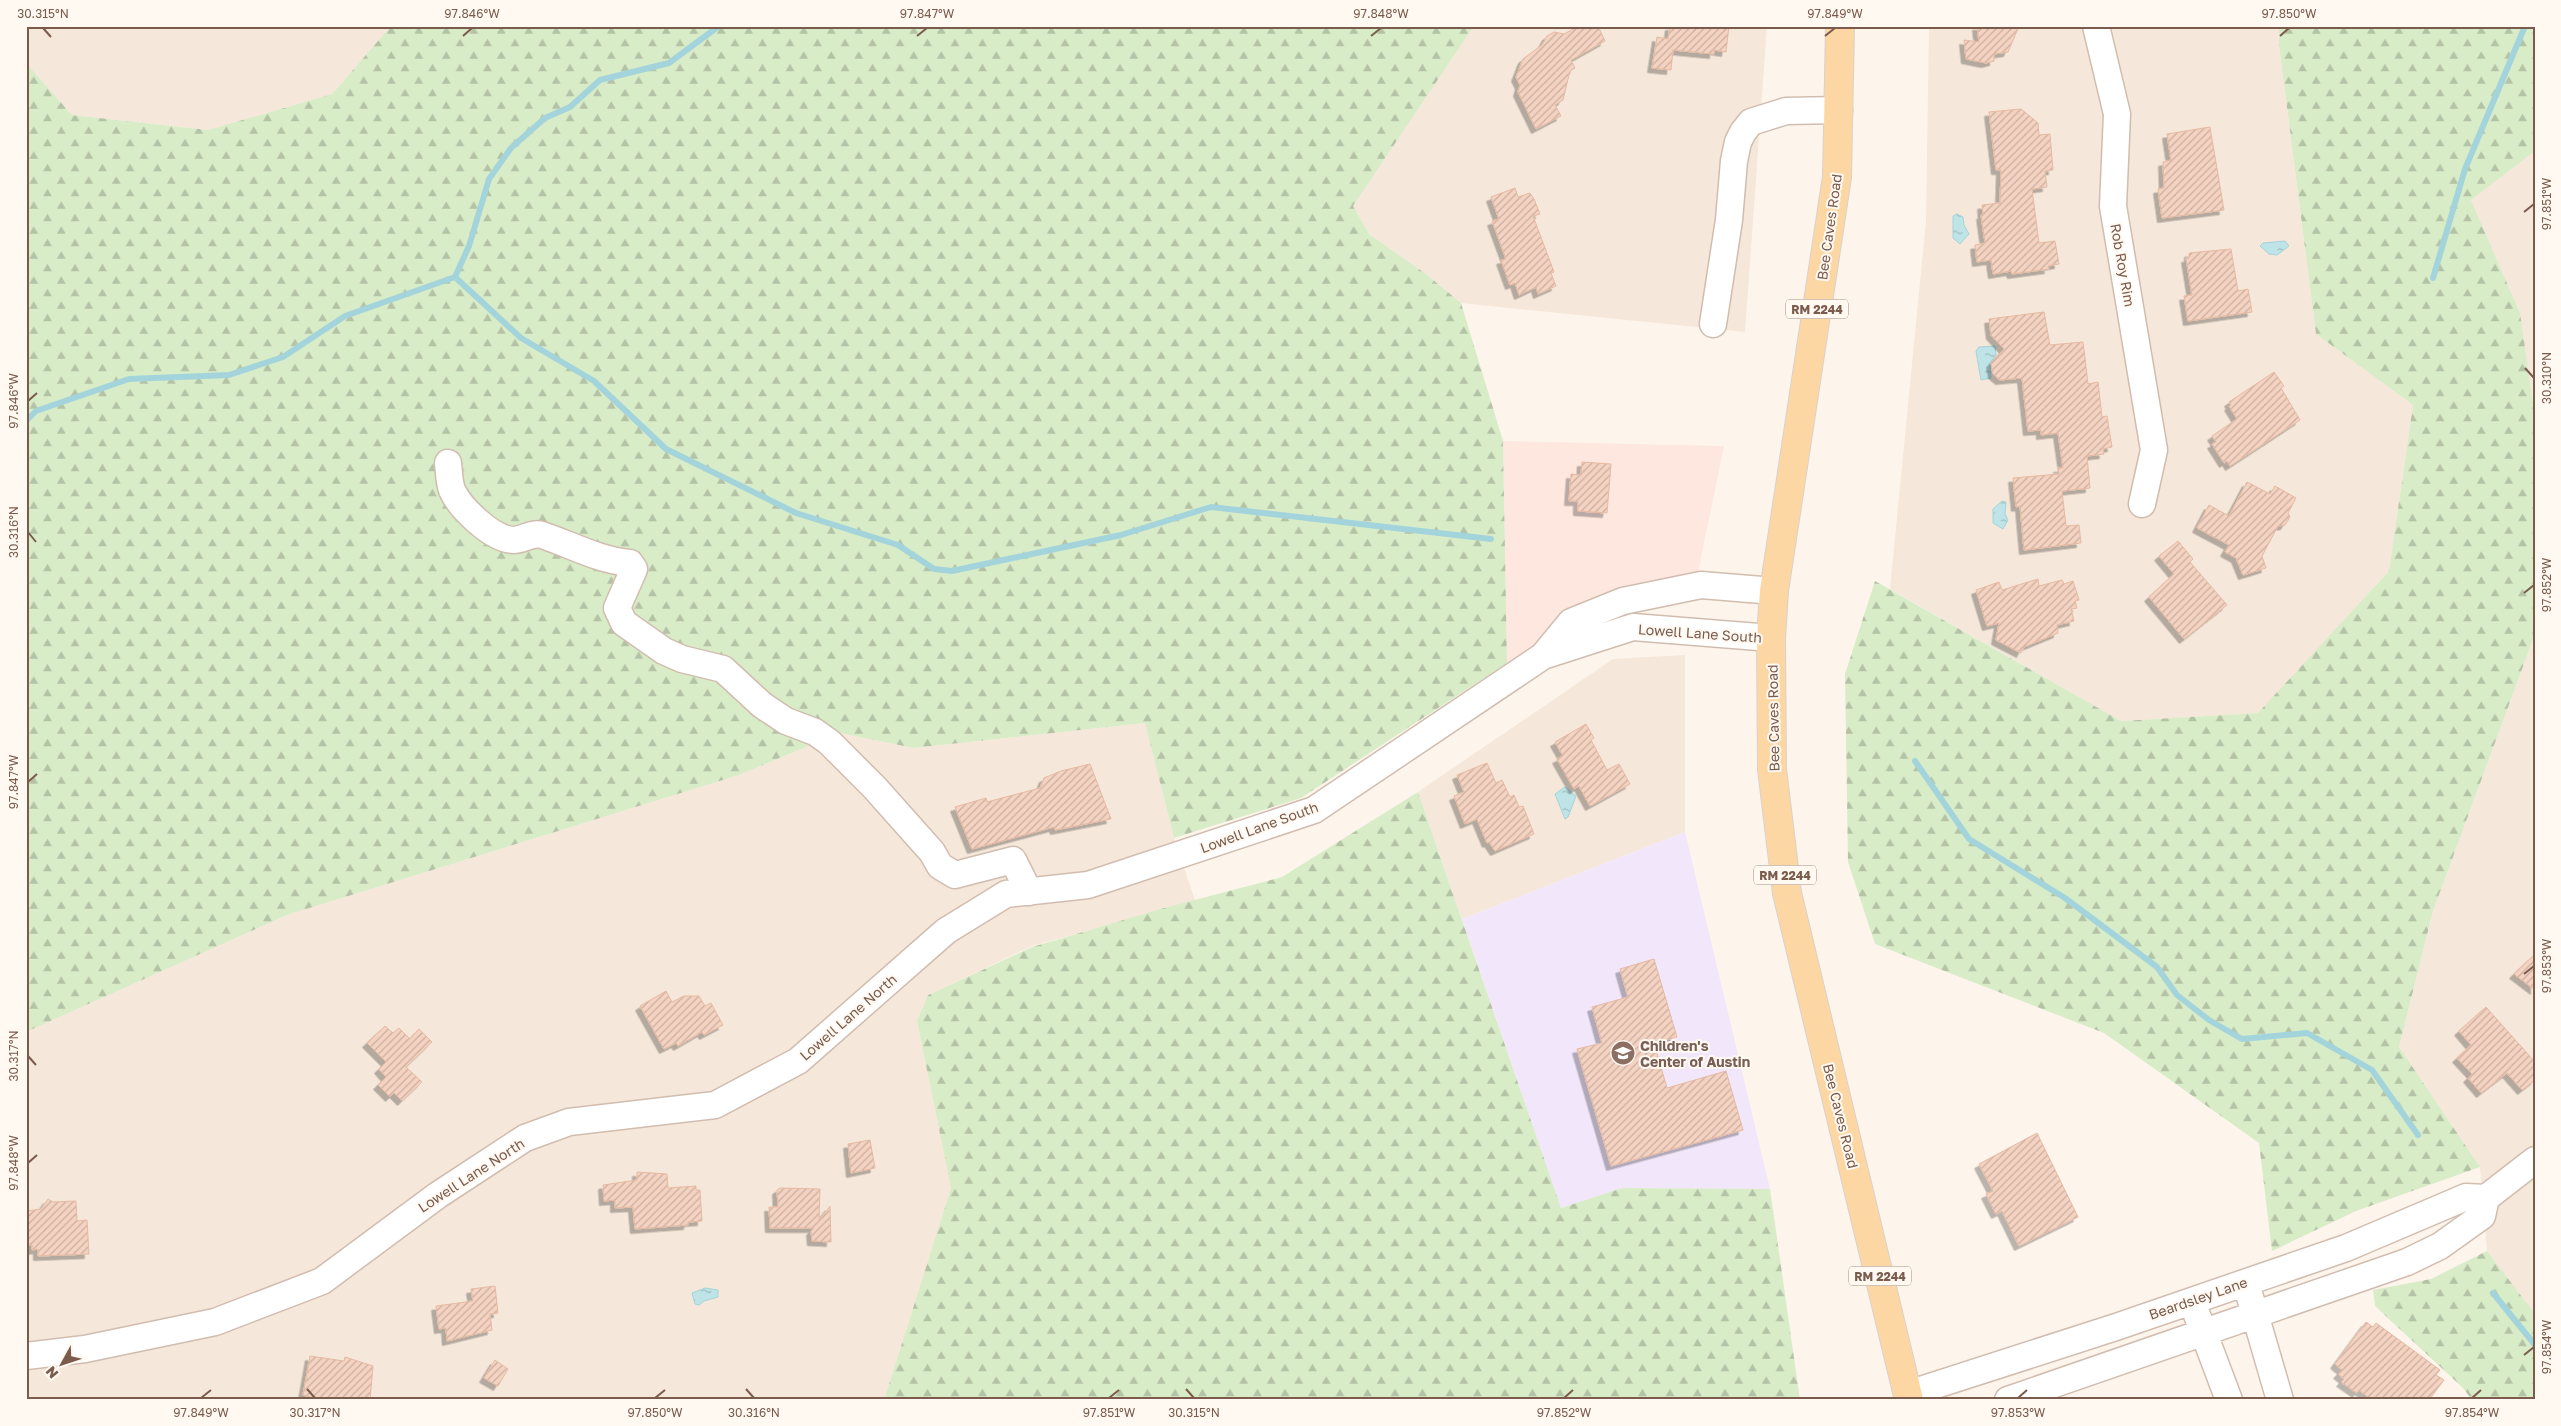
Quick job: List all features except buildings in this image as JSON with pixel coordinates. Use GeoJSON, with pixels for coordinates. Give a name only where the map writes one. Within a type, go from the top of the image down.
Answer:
{"type":"FeatureCollection","features":[{"type":"Feature","properties":{"kind":"main road","name":"Bee Caves Road"},"geometry":{"type":"LineString","coordinates":[[1840,26],[1837,177],[1774,591],[1771,638],[1772,769],[1787,893],[1909,1397]]}},
{"type":"Feature","properties":{"kind":"street","name":"Rob Roy Rim"},"geometry":{"type":"LineString","coordinates":[[2096,26],[2117,114],[2113,206],[2154,450],[2142,504]]}},
{"type":"Feature","properties":{"kind":"street"},"geometry":{"type":"LineString","coordinates":[[1714,324],[1730,220],[1734,161],[1738,142],[1743,132],[1751,122],[1786,111],[1839,110]]}},
{"type":"Feature","properties":{"kind":"street"},"geometry":{"type":"LineString","coordinates":[[448,463],[451,488],[460,504],[474,518],[500,538],[514,540],[535,533],[566,543],[588,554],[630,563],[634,569],[632,577],[617,608],[624,623],[664,651],[682,659],[723,669],[762,705],[786,721],[815,732],[829,742],[932,852],[940,866],[955,875],[1013,860],[1029,892]]}},
{"type":"Feature","properties":{"kind":"street","name":"Lowell Lane South"},"geometry":{"type":"LineString","coordinates":[[1543,656],[1571,622],[1623,601],[1701,585],[1774,591]]}},
{"type":"Feature","properties":{"kind":"street","name":"Lowell Lane South"},"geometry":{"type":"LineString","coordinates":[[946,931],[1006,894],[1088,885],[1314,810],[1543,656],[1633,627],[1771,638]]}},
{"type":"Feature","properties":{"kind":"street","name":"Lowell Lane North"},"geometry":{"type":"LineString","coordinates":[[26,1356],[84,1349],[215,1322],[322,1282],[438,1195],[525,1138],[570,1122],[715,1105],[798,1061],[946,931]]}},
{"type":"Feature","properties":{"kind":"street"},"geometry":{"type":"LineString","coordinates":[[2008,1400],[2407,1262],[2440,1246],[2482,1216],[2486,1198],[2535,1160]]}},
{"type":"Feature","properties":{"kind":"street","name":"Beardsley Lane"},"geometry":{"type":"LineString","coordinates":[[1909,1397],[2346,1248],[2466,1197],[2486,1198]]}},
{"type":"Feature","properties":{"kind":"street"},"geometry":{"type":"LineString","coordinates":[[2245,1282],[2256,1313],[2280,1400]]}},
{"type":"Feature","properties":{"kind":"street"},"geometry":{"type":"LineString","coordinates":[[2193,1300],[2228,1400]]}},
{"type":"Feature","properties":{"kind":"shaded area"},"geometry":{"type":"Polygon","coordinates":[[[26,26],[391,26],[332,94],[208,130],[72,115],[26,63],[26,26]]]}},
{"type":"Feature","properties":{"kind":"shaded area"},"geometry":{"type":"Polygon","coordinates":[[[1474,26],[1767,26],[1745,332],[1461,303],[1426,274],[1369,234],[1353,206],[1474,26]]]}},
{"type":"Feature","properties":{"kind":"shaded area"},"geometry":{"type":"Polygon","coordinates":[[[1929,26],[2279,26],[2279,46],[2316,334],[2413,405],[2389,571],[2259,713],[2121,721],[1890,589],[1926,221],[1929,26]]]}},
{"type":"Feature","properties":{"kind":"shaded area"},"geometry":{"type":"Polygon","coordinates":[[[2535,151],[2535,416],[2520,313],[2471,200],[2535,151]]]}},
{"type":"Feature","properties":{"kind":"shaded area"},"geometry":{"type":"Polygon","coordinates":[[[1503,441],[1724,446],[1697,577],[1609,600],[1507,663],[1503,441]]]}},
{"type":"Feature","properties":{"kind":"shaded area"},"geometry":{"type":"Polygon","coordinates":[[[2535,634],[2535,1314],[2487,1251],[2480,1167],[2399,1047],[2433,911],[2535,634]]]}},
{"type":"Feature","properties":{"kind":"shaded area"},"geometry":{"type":"Polygon","coordinates":[[[1685,655],[1685,832],[1462,919],[1418,792],[1613,659],[1685,655]]]}},
{"type":"Feature","properties":{"kind":"shaded area"},"geometry":{"type":"Polygon","coordinates":[[[1145,723],[1174,838],[1195,900],[1032,946],[928,995],[917,1021],[951,1188],[884,1400],[26,1400],[26,1032],[287,915],[736,776],[840,733],[914,748],[1145,723]]]}},
{"type":"Feature","properties":{"kind":"shaded area","name":"Children's Center of Austin"},"geometry":{"type":"Polygon","coordinates":[[[1685,832],[1770,1189],[1622,1188],[1561,1208],[1462,919],[1685,832]]]}},
{"type":"Feature","properties":{"kind":"green space"},"geometry":{"type":"Polygon","coordinates":[[[391,26],[1474,26],[1353,206],[1369,234],[1426,274],[1461,303],[1503,441],[1507,663],[1301,798],[1174,838],[1145,723],[914,748],[840,733],[736,776],[287,915],[26,1032],[26,63],[72,115],[208,130],[332,94],[391,26]]]}},
{"type":"Feature","properties":{"kind":"green space"},"geometry":{"type":"Polygon","coordinates":[[[2279,26],[2535,26],[2535,151],[2471,200],[2520,313],[2535,416],[2535,634],[2433,911],[2399,1047],[2480,1167],[2356,1211],[2272,1251],[2259,1143],[2104,1033],[1875,944],[1848,862],[1845,674],[1875,581],[2121,721],[2258,713],[2389,571],[2413,405],[2316,334],[2279,45],[2279,26]]]}},
{"type":"Feature","properties":{"kind":"green space"},"geometry":{"type":"Polygon","coordinates":[[[1418,792],[1561,1208],[1622,1188],[1770,1189],[1800,1400],[884,1400],[951,1188],[917,1021],[928,995],[1032,947],[1164,908],[1282,877],[1418,792]]]}},
{"type":"Feature","properties":{"kind":"green space"},"geometry":{"type":"Polygon","coordinates":[[[2487,1251],[2535,1314],[2535,1400],[2472,1400],[2463,1388],[2375,1306],[2373,1290],[2431,1279],[2487,1251]]]}},
{"type":"Feature","properties":{"kind":"water"},"geometry":{"type":"Polygon","coordinates":[[[1957,214],[1963,217],[1964,225],[1969,234],[1960,244],[1953,238],[1953,216],[1957,214]]]}},
{"type":"Feature","properties":{"kind":"water"},"geometry":{"type":"Polygon","coordinates":[[[2285,241],[2289,246],[2277,255],[2269,254],[2260,246],[2263,243],[2285,241]]]}},
{"type":"Feature","properties":{"kind":"water"},"geometry":{"type":"Polygon","coordinates":[[[1995,346],[1996,355],[1990,363],[1991,378],[1981,380],[1976,351],[1979,347],[1995,346]]]}},
{"type":"Feature","properties":{"kind":"water"},"geometry":{"type":"Polygon","coordinates":[[[2002,501],[2006,502],[2005,514],[2008,520],[2003,529],[1993,523],[1993,509],[2002,501]]]}},
{"type":"Feature","properties":{"kind":"water"},"geometry":{"type":"Polygon","coordinates":[[[1565,787],[1576,796],[1568,817],[1565,819],[1555,794],[1565,787]]]}},
{"type":"Feature","properties":{"kind":"water"},"geometry":{"type":"Polygon","coordinates":[[[705,1288],[718,1290],[718,1297],[704,1301],[699,1305],[695,1304],[692,1293],[705,1288]]]}},
{"type":"Feature","properties":{"kind":"waterway"},"geometry":{"type":"LineString","coordinates":[[455,277],[469,246],[489,179],[511,148],[545,118],[570,107],[600,80],[669,63],[719,26]]}},
{"type":"Feature","properties":{"kind":"waterway"},"geometry":{"type":"LineString","coordinates":[[2433,278],[2465,169],[2525,26]]}},
{"type":"Feature","properties":{"kind":"waterway"},"geometry":{"type":"LineString","coordinates":[[26,421],[36,411],[129,379],[229,375],[283,357],[345,316],[455,277],[521,338],[594,381],[666,449],[796,513],[898,545],[934,569],[952,571],[1121,535],[1211,507],[1491,539]]}},
{"type":"Feature","properties":{"kind":"waterway"},"geometry":{"type":"LineString","coordinates":[[1915,761],[1969,839],[2065,898],[2157,967],[2177,995],[2209,1020],[2242,1039],[2307,1033],[2372,1070],[2418,1135]]}},
{"type":"Feature","properties":{"kind":"waterway"},"geometry":{"type":"LineString","coordinates":[[2493,1293],[2535,1345]]}},
{"type":"Feature","properties":{"kind":"place","name":"Children's Center of Austin"},"geometry":{"type":"Point","coordinates":[1623,1053]}}]}
